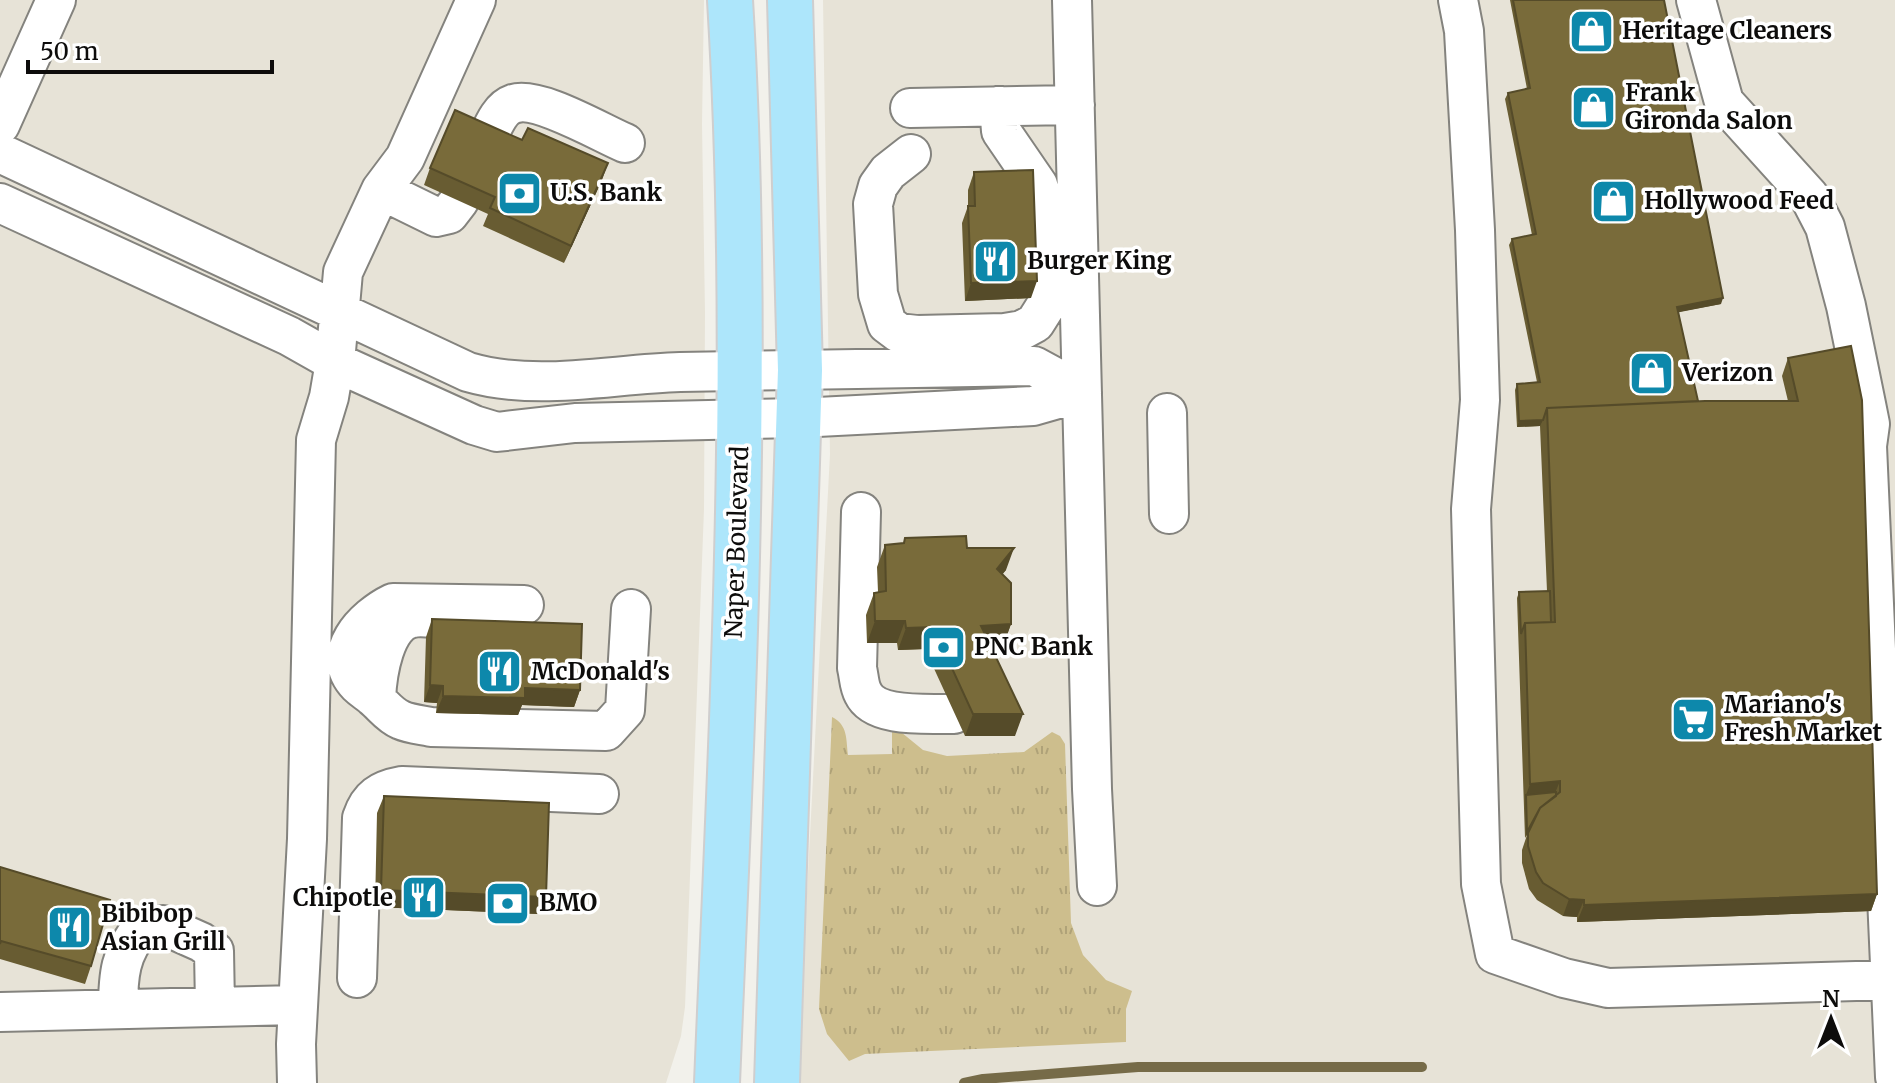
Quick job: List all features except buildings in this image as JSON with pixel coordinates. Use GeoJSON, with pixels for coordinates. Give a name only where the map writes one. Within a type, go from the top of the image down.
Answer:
{"type":"FeatureCollection","features":[{"type":"Feature","properties":{"kind":"main road","name":"Naper Boulevard"},"geometry":{"type":"LineString","coordinates":[[717,1083],[741,419],[736,94],[730,0]]}},
{"type":"Feature","properties":{"kind":"main road"},"geometry":{"type":"LineString","coordinates":[[777,1083],[800,370],[790,0]]}},
{"type":"Feature","properties":{"kind":"lane"},"geometry":{"type":"LineString","coordinates":[[0,125],[56,0]]}},
{"type":"Feature","properties":{"kind":"lane"},"geometry":{"type":"LineString","coordinates":[[297,1083],[307,839],[316,440],[329,397],[335,362],[343,272],[381,190],[405,158],[476,0]]}},
{"type":"Feature","properties":{"kind":"lane"},"geometry":{"type":"LineString","coordinates":[[1072,0],[1097,886]]}},
{"type":"Feature","properties":{"kind":"lane"},"geometry":{"type":"LineString","coordinates":[[1458,0],[1464,31],[1475,230],[1480,400],[1471,509],[1471,551],[1481,884],[1495,954],[1564,978],[1608,988],[1891,980]]}},
{"type":"Feature","properties":{"kind":"lane"},"geometry":{"type":"LineString","coordinates":[[1696,0],[1724,102],[1809,196],[1825,227],[1846,306],[1870,424],[1867,446],[1895,1077]]}},
{"type":"Feature","properties":{"kind":"lane"},"geometry":{"type":"LineString","coordinates":[[484,145],[498,118],[511,104],[525,103],[548,109],[625,143]]}},
{"type":"Feature","properties":{"kind":"lane"},"geometry":{"type":"LineString","coordinates":[[910,108],[1075,105]]}},
{"type":"Feature","properties":{"kind":"lane"},"geometry":{"type":"LineString","coordinates":[[911,154],[888,172],[878,186],[873,204],[878,294],[887,324],[899,333],[917,335],[1005,333],[1022,330],[1035,323],[1047,304],[1044,205],[1038,185],[1001,131],[999,106]]}},
{"type":"Feature","properties":{"kind":"lane"},"geometry":{"type":"LineString","coordinates":[[0,153],[468,372],[497,381],[528,383],[680,372],[1034,366],[1082,392]]}},
{"type":"Feature","properties":{"kind":"lane"},"geometry":{"type":"LineString","coordinates":[[381,190],[436,217],[449,214],[459,201]]}},
{"type":"Feature","properties":{"kind":"lane"},"geometry":{"type":"LineString","coordinates":[[0,203],[289,336],[335,362],[474,425],[497,432],[575,423],[798,418],[1033,406],[1082,392]]}},
{"type":"Feature","properties":{"kind":"lane"},"geometry":{"type":"LineString","coordinates":[[1167,413],[1169,514]]}},
{"type":"Feature","properties":{"kind":"lane"},"geometry":{"type":"LineString","coordinates":[[861,512],[857,668],[861,690],[868,702],[885,710],[954,714]]}},
{"type":"Feature","properties":{"kind":"lane"},"geometry":{"type":"LineString","coordinates":[[524,605],[393,603],[378,611],[356,631],[349,646],[348,665],[357,684],[382,708],[403,721],[431,727],[606,731],[625,710],[631,609]]}},
{"type":"Feature","properties":{"kind":"lane"},"geometry":{"type":"LineString","coordinates":[[357,978],[362,818],[373,796],[402,786],[599,794]]}},
{"type":"Feature","properties":{"kind":"lane"},"geometry":{"type":"LineString","coordinates":[[118,1009],[118,979],[129,942],[142,928],[163,925],[214,951],[215,1006]]}},
{"type":"Feature","properties":{"kind":"lane"},"geometry":{"type":"LineString","coordinates":[[0,1012],[298,1005]]}},
{"type":"Feature","properties":{"kind":"shaded area"},"geometry":{"type":"Polygon","coordinates":[[[0,0],[704,0],[704,509],[685,1007],[681,1036],[666,1083],[0,1083],[0,0]]]}},
{"type":"Feature","properties":{"kind":"shaded area"},"geometry":{"type":"Polygon","coordinates":[[[823,0],[1895,0],[1895,1083],[797,1083],[830,454],[823,0]]]}},
{"type":"Feature","properties":{"kind":"green space"},"geometry":{"type":"Polygon","coordinates":[[[832,717],[844,728],[848,755],[892,754],[892,731],[896,728],[923,750],[947,756],[1024,752],[1052,732],[1060,736],[1065,744],[1071,923],[1083,955],[1106,980],[1132,991],[1126,1009],[1126,1042],[865,1054],[849,1061],[827,1034],[819,1009],[832,717]]]}},
{"type":"Feature","properties":{"kind":"waterway"},"geometry":{"type":"LineString","coordinates":[[964,1083],[1138,1067],[1422,1067]]}},
{"type":"Feature","properties":{"kind":"place","name":"Heritage Cleaners"},"geometry":{"type":"Point","coordinates":[1591,31]}},
{"type":"Feature","properties":{"kind":"place","name":"Frank Gironda Salon"},"geometry":{"type":"Point","coordinates":[1594,107]}},
{"type":"Feature","properties":{"kind":"place","name":"U.S. Bank"},"geometry":{"type":"Point","coordinates":[519,193]}},
{"type":"Feature","properties":{"kind":"place","name":"Hollywood Feed"},"geometry":{"type":"Point","coordinates":[1613,201]}},
{"type":"Feature","properties":{"kind":"place","name":"Burger King"},"geometry":{"type":"Point","coordinates":[996,261]}},
{"type":"Feature","properties":{"kind":"place","name":"Verizon"},"geometry":{"type":"Point","coordinates":[1651,373]}},
{"type":"Feature","properties":{"kind":"place","name":"PNC Bank"},"geometry":{"type":"Point","coordinates":[943,647]}},
{"type":"Feature","properties":{"kind":"place","name":"McDonald's"},"geometry":{"type":"Point","coordinates":[500,672]}},
{"type":"Feature","properties":{"kind":"place","name":"Mariano's Fresh Market"},"geometry":{"type":"Point","coordinates":[1693,719]}},
{"type":"Feature","properties":{"kind":"place","name":"Chipotle"},"geometry":{"type":"Point","coordinates":[424,898]}},
{"type":"Feature","properties":{"kind":"place","name":"BMO"},"geometry":{"type":"Point","coordinates":[508,903]}},
{"type":"Feature","properties":{"kind":"place","name":"Bibibop Asian Grill"},"geometry":{"type":"Point","coordinates":[70,928]}}]}
